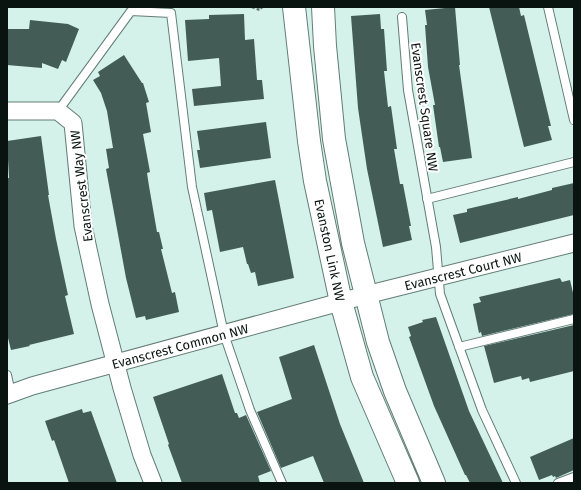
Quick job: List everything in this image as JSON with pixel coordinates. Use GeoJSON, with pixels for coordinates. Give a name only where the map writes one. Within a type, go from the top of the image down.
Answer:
{"type":"FeatureCollection","features":[{"type":"Feature","properties":{"kind":"street"},"geometry":{"type":"LineString","coordinates":[[280,7],[295,16]]}},
{"type":"Feature","properties":{"kind":"street","name":"Evanston Link NW"},"geometry":{"type":"LineString","coordinates":[[323,7],[325,46],[334,139],[353,243],[353,299],[362,377],[408,483]]}},
{"type":"Feature","properties":{"kind":"street","name":"Evanston Link NW"},"geometry":{"type":"LineString","coordinates":[[295,16],[314,174],[353,299],[378,342],[395,391],[434,483]]}},
{"type":"Feature","properties":{"kind":"street"},"geometry":{"type":"LineString","coordinates":[[7,111],[58,111]]}},
{"type":"Feature","properties":{"kind":"street","name":"Evanscrest Way NW"},"geometry":{"type":"LineString","coordinates":[[58,111],[73,123],[83,226],[100,304],[115,363],[142,455],[153,483]]}},
{"type":"Feature","properties":{"kind":"street","name":"Evanscrest Court NW"},"geometry":{"type":"LineString","coordinates":[[353,299],[574,243]]}},
{"type":"Feature","properties":{"kind":"street","name":"Evanscrest Common NW"},"geometry":{"type":"LineString","coordinates":[[9,394],[115,363],[353,299]]}},
{"type":"Feature","properties":{"kind":"lane"},"geometry":{"type":"LineString","coordinates":[[548,7],[574,120]]}},
{"type":"Feature","properties":{"kind":"lane"},"geometry":{"type":"LineString","coordinates":[[58,111],[131,11],[171,13],[192,187],[224,334],[250,410],[282,483]]}},
{"type":"Feature","properties":{"kind":"lane","name":"Evanscrest Square NW"},"geometry":{"type":"LineString","coordinates":[[402,17],[408,90],[436,247],[440,294],[482,410],[516,483]]}},
{"type":"Feature","properties":{"kind":"lane"},"geometry":{"type":"LineString","coordinates":[[427,199],[574,162]]}},
{"type":"Feature","properties":{"kind":"lane"},"geometry":{"type":"LineString","coordinates":[[459,347],[574,319]]}},
{"type":"Feature","properties":{"kind":"lane"},"geometry":{"type":"LineString","coordinates":[[7,375],[9,394]]}},
{"type":"Feature","properties":{"kind":"lane"},"geometry":{"type":"LineString","coordinates":[[558,483],[574,477]]}},
{"type":"Feature","properties":{"kind":"path"},"geometry":{"type":"LineString","coordinates":[[252,7],[260,10],[262,7]]}},
{"type":"Feature","properties":{"kind":"building"},"geometry":{"type":"Polygon","coordinates":[[[455,7],[459,65],[472,158],[443,162],[439,147],[433,105],[435,105],[428,67],[425,25],[427,25],[425,10],[455,7]]]}},
{"type":"Feature","properties":{"kind":"building"},"geometry":{"type":"Polygon","coordinates":[[[489,7],[519,7],[521,16],[524,15],[551,126],[548,126],[552,140],[524,147],[489,7]]]}},
{"type":"Feature","properties":{"kind":"building"},"geometry":{"type":"Polygon","coordinates":[[[244,14],[245,40],[254,39],[257,80],[262,80],[264,99],[194,106],[192,89],[221,86],[219,58],[188,61],[185,20],[209,19],[209,15],[244,14]]]}},
{"type":"Feature","properties":{"kind":"building"},"geometry":{"type":"Polygon","coordinates":[[[380,14],[381,29],[384,29],[387,71],[384,71],[388,107],[391,106],[397,149],[394,149],[400,184],[403,184],[411,226],[409,226],[412,240],[383,247],[367,169],[358,108],[351,16],[380,14]]]}},
{"type":"Feature","properties":{"kind":"building"},"geometry":{"type":"Polygon","coordinates":[[[30,20],[68,24],[79,29],[66,62],[62,60],[58,69],[42,63],[42,68],[7,65],[7,29],[29,29],[30,20]]]}},
{"type":"Feature","properties":{"kind":"building"},"geometry":{"type":"Polygon","coordinates":[[[124,55],[143,83],[149,102],[146,103],[151,132],[143,134],[150,172],[147,173],[157,232],[159,232],[163,249],[161,249],[172,293],[175,292],[179,312],[146,320],[145,316],[136,318],[126,278],[106,169],[109,168],[106,149],[113,148],[107,111],[101,93],[93,80],[100,76],[98,72],[124,55]]]}},
{"type":"Feature","properties":{"kind":"building"},"geometry":{"type":"Polygon","coordinates":[[[266,122],[271,158],[200,168],[197,150],[200,150],[197,131],[266,122]]]}},
{"type":"Feature","properties":{"kind":"building"},"geometry":{"type":"Polygon","coordinates":[[[41,136],[48,195],[68,295],[65,296],[74,334],[11,350],[7,334],[7,178],[9,178],[7,141],[41,136]]]}},
{"type":"Feature","properties":{"kind":"building"},"geometry":{"type":"Polygon","coordinates":[[[275,180],[294,278],[258,286],[255,272],[251,273],[247,264],[243,247],[220,252],[212,210],[207,211],[204,193],[275,180]]]}},
{"type":"Feature","properties":{"kind":"building"},"geometry":{"type":"Polygon","coordinates":[[[574,183],[574,215],[460,243],[453,215],[467,212],[467,209],[518,197],[518,199],[552,190],[552,188],[574,183]]]}},
{"type":"Feature","properties":{"kind":"building"},"geometry":{"type":"Polygon","coordinates":[[[560,278],[562,282],[570,280],[574,297],[574,314],[482,336],[481,332],[479,333],[473,304],[481,302],[479,297],[560,278]]]}},
{"type":"Feature","properties":{"kind":"building"},"geometry":{"type":"Polygon","coordinates":[[[436,317],[469,411],[503,483],[470,483],[434,406],[409,337],[411,336],[408,327],[423,322],[422,320],[436,317]]]}},
{"type":"Feature","properties":{"kind":"building"},"geometry":{"type":"Polygon","coordinates":[[[574,325],[574,371],[530,382],[529,378],[522,380],[521,376],[494,383],[484,346],[574,325]]]}},
{"type":"Feature","properties":{"kind":"building"},"geometry":{"type":"Polygon","coordinates":[[[314,345],[340,424],[364,483],[324,483],[313,456],[281,468],[257,412],[292,399],[279,357],[314,345]]]}},
{"type":"Feature","properties":{"kind":"building"},"geometry":{"type":"Polygon","coordinates":[[[222,374],[235,413],[237,413],[239,418],[246,415],[271,471],[258,476],[260,483],[182,483],[153,397],[222,374]]]}},
{"type":"Feature","properties":{"kind":"building"},"geometry":{"type":"Polygon","coordinates":[[[82,409],[83,413],[91,411],[117,483],[69,483],[54,440],[52,441],[45,421],[82,409]]]}},
{"type":"Feature","properties":{"kind":"building"},"geometry":{"type":"Polygon","coordinates":[[[574,438],[574,470],[556,478],[552,475],[539,480],[530,457],[574,438]]]}}]}
